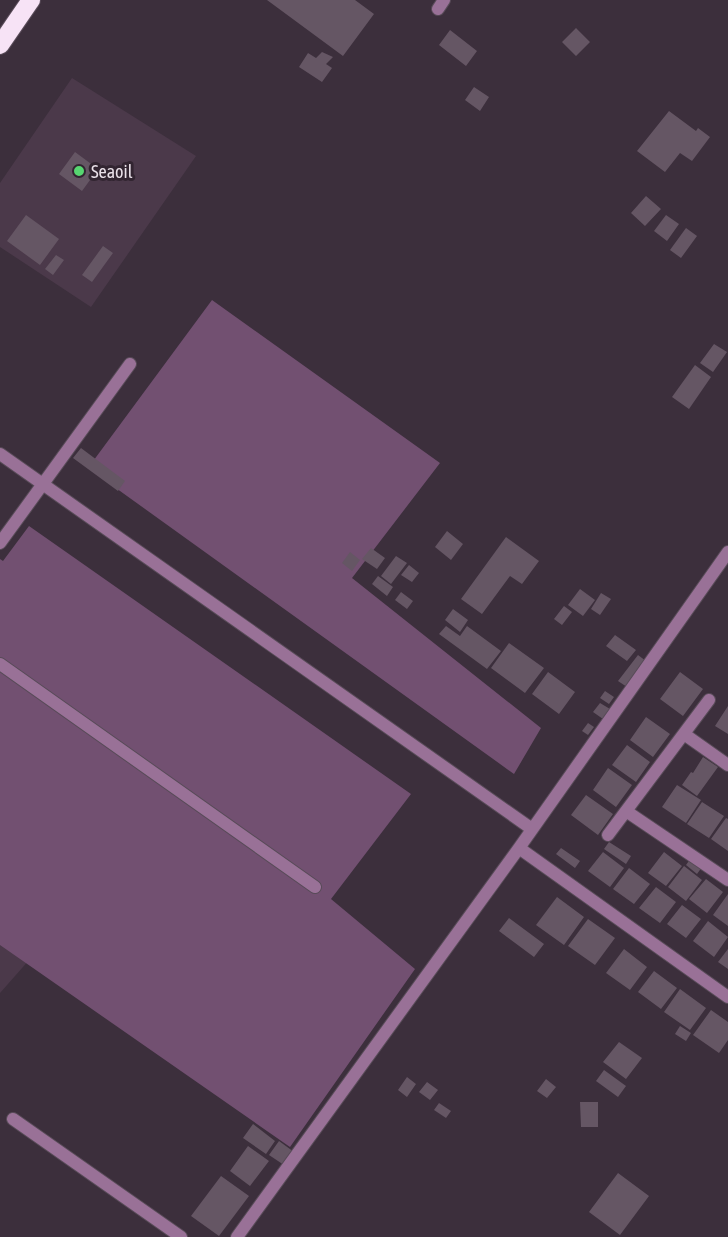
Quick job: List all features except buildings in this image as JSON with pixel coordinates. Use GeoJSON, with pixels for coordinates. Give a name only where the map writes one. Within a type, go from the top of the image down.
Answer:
{"type":"FeatureCollection","features":[{"type":"Feature","properties":{"kind":"highway"},"geometry":{"type":"LineString","coordinates":[[0,45],[31,0]]}},
{"type":"Feature","properties":{"kind":"street"},"geometry":{"type":"LineString","coordinates":[[0,543],[130,363]]}},
{"type":"Feature","properties":{"kind":"street"},"geometry":{"type":"LineString","coordinates":[[0,454],[532,829]]}},
{"type":"Feature","properties":{"kind":"street"},"geometry":{"type":"LineString","coordinates":[[237,1237],[519,848],[728,552]]}},
{"type":"Feature","properties":{"kind":"street"},"geometry":{"type":"LineString","coordinates":[[0,663],[315,886]]}},
{"type":"Feature","properties":{"kind":"street"},"geometry":{"type":"LineString","coordinates":[[608,836],[710,700]]}},
{"type":"Feature","properties":{"kind":"street"},"geometry":{"type":"LineString","coordinates":[[684,734],[728,765]]}},
{"type":"Feature","properties":{"kind":"street"},"geometry":{"type":"LineString","coordinates":[[626,811],[728,880]]}},
{"type":"Feature","properties":{"kind":"street"},"geometry":{"type":"LineString","coordinates":[[519,848],[728,997]]}},
{"type":"Feature","properties":{"kind":"street"},"geometry":{"type":"LineString","coordinates":[[13,1119],[181,1237]]}},
{"type":"Feature","properties":{"kind":"shaded area"},"geometry":{"type":"Polygon","coordinates":[[[72,78],[196,156],[91,307],[0,247],[0,183],[72,78]]]}},
{"type":"Feature","properties":{"kind":"shaded area"},"geometry":{"type":"Polygon","coordinates":[[[212,300],[440,463],[352,578],[541,728],[514,774],[88,468],[212,300]]]}},
{"type":"Feature","properties":{"kind":"shaded area"},"geometry":{"type":"Polygon","coordinates":[[[29,526],[411,794],[331,899],[415,969],[290,1147],[0,945],[0,559],[3,561],[29,526]]]}},
{"type":"Feature","properties":{"kind":"shaded area"},"geometry":{"type":"Polygon","coordinates":[[[0,939],[30,959],[0,993],[0,939]]]}},
{"type":"Feature","properties":{"kind":"place","name":"Seaoil"},"geometry":{"type":"Point","coordinates":[79,171]}}]}
